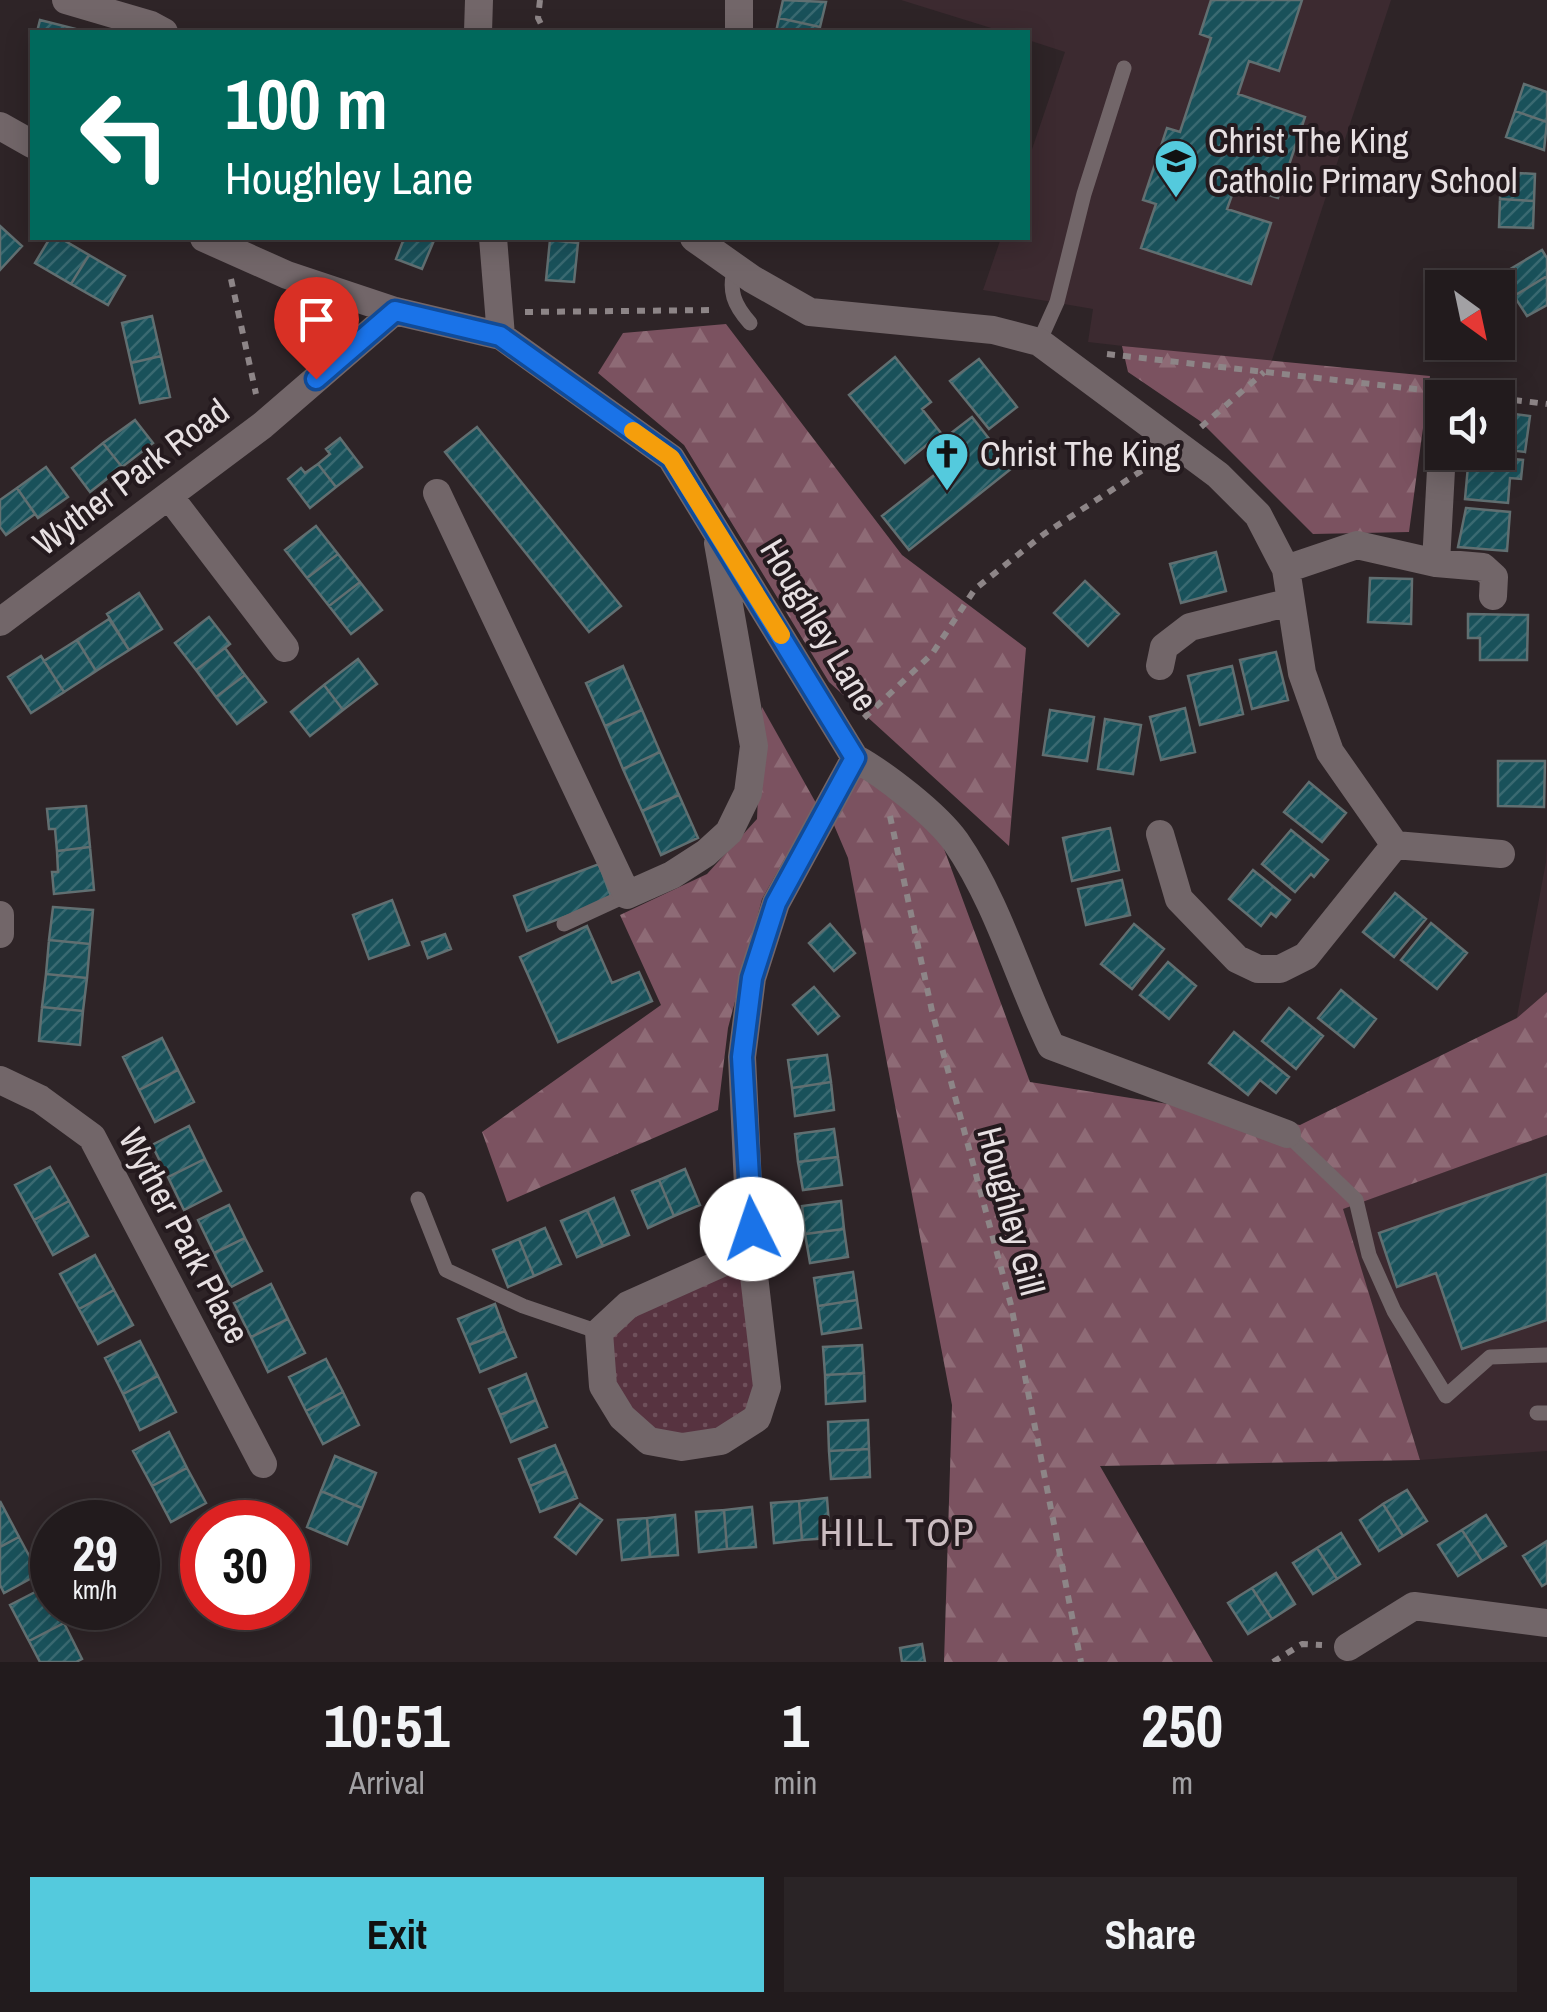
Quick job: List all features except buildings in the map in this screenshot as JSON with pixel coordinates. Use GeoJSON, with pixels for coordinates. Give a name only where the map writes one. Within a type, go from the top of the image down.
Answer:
{"type":"FeatureCollection","features":[{"type":"Feature","properties":{"kind":"street"},"geometry":{"type":"LineString","coordinates":[[66,0],[160,30]]}},
{"type":"Feature","properties":{"kind":"street"},"geometry":{"type":"LineString","coordinates":[[478,0],[478,30]]}},
{"type":"Feature","properties":{"kind":"street"},"geometry":{"type":"LineString","coordinates":[[739,0],[739,30]]}},
{"type":"Feature","properties":{"kind":"street"},"geometry":{"type":"LineString","coordinates":[[0,126],[30,143]]}},
{"type":"Feature","properties":{"kind":"street"},"geometry":{"type":"LineString","coordinates":[[492,240],[500,324]]}},
{"type":"Feature","properties":{"kind":"street"},"geometry":{"type":"LineString","coordinates":[[697,240],[810,312],[993,330],[1039,342],[1218,475],[1258,515],[1286,569],[1302,672],[1330,752],[1395,845]]}},
{"type":"Feature","properties":{"kind":"street","name":"Houghley Lane"},"geometry":{"type":"LineString","coordinates":[[214,242],[287,275],[395,311],[500,324],[671,458],[849,748],[886,775],[953,838],[974,872],[1051,1046],[1286,1134]]}},
{"type":"Feature","properties":{"kind":"street","name":"Wyther Park Road"},"geometry":{"type":"LineString","coordinates":[[0,622],[263,424],[395,311]]}},
{"type":"Feature","properties":{"kind":"street"},"geometry":{"type":"LineString","coordinates":[[1436,563],[1441,470]]}},
{"type":"Feature","properties":{"kind":"street"},"geometry":{"type":"LineString","coordinates":[[438,494],[627,895],[672,875],[706,853],[728,832],[748,792],[754,746],[716,527]]}},
{"type":"Feature","properties":{"kind":"street"},"geometry":{"type":"LineString","coordinates":[[169,496],[285,648]]}},
{"type":"Feature","properties":{"kind":"street"},"geometry":{"type":"LineString","coordinates":[[1286,569],[1357,545],[1436,563],[1483,568],[1494,577],[1493,596]]}},
{"type":"Feature","properties":{"kind":"street"},"geometry":{"type":"LineString","coordinates":[[1160,666],[1164,647],[1190,627],[1291,602]]}},
{"type":"Feature","properties":{"kind":"street"},"geometry":{"type":"LineString","coordinates":[[751,1250],[628,1305],[598,1332],[603,1386],[622,1416],[649,1441],[682,1446],[721,1441],[757,1418],[768,1387],[751,1250],[742,1057],[752,978],[776,903],[849,748]]}},
{"type":"Feature","properties":{"kind":"street"},"geometry":{"type":"LineString","coordinates":[[1160,834],[1179,899],[1237,959],[1258,969],[1280,969],[1306,956],[1395,845]]}},
{"type":"Feature","properties":{"kind":"street"},"geometry":{"type":"LineString","coordinates":[[1395,845],[1501,854]]}},
{"type":"Feature","properties":{"kind":"street"},"geometry":{"type":"LineString","coordinates":[[0,915],[0,934]]}},
{"type":"Feature","properties":{"kind":"street","name":"Wyther Park Place"},"geometry":{"type":"LineString","coordinates":[[0,1080],[40,1099],[92,1137],[263,1464]]}},
{"type":"Feature","properties":{"kind":"street"},"geometry":{"type":"LineString","coordinates":[[1348,1647],[1414,1606],[1547,1622]]}},
{"type":"Feature","properties":{"kind":"lane"},"geometry":{"type":"LineString","coordinates":[[1039,342],[1057,302],[1084,194],[1124,68]]}},
{"type":"Feature","properties":{"kind":"lane"},"geometry":{"type":"LineString","coordinates":[[735,267],[731,282],[738,310],[750,324]]}},
{"type":"Feature","properties":{"kind":"lane"},"geometry":{"type":"LineString","coordinates":[[564,924],[627,895]]}},
{"type":"Feature","properties":{"kind":"lane"},"geometry":{"type":"LineString","coordinates":[[1286,1134],[1356,1200],[1369,1254],[1394,1311],[1446,1396],[1490,1357],[1547,1355]]}},
{"type":"Feature","properties":{"kind":"lane"},"geometry":{"type":"LineString","coordinates":[[418,1199],[446,1270],[524,1306],[598,1332]]}},
{"type":"Feature","properties":{"kind":"path"},"geometry":{"type":"LineString","coordinates":[[540,0],[538,18],[544,30]]}},
{"type":"Feature","properties":{"kind":"path"},"geometry":{"type":"LineString","coordinates":[[214,242],[263,424]]}},
{"type":"Feature","properties":{"kind":"path"},"geometry":{"type":"LineString","coordinates":[[500,324],[738,310]]}},
{"type":"Feature","properties":{"kind":"path"},"geometry":{"type":"LineString","coordinates":[[1077,371],[1089,352],[1425,390]]}},
{"type":"Feature","properties":{"kind":"path"},"geometry":{"type":"LineString","coordinates":[[849,748],[932,654],[975,588],[1044,534],[1179,446],[1264,372]]}},
{"type":"Feature","properties":{"kind":"path"},"geometry":{"type":"LineString","coordinates":[[1515,400],[1547,404]]}},
{"type":"Feature","properties":{"kind":"path","name":"Houghley Gill"},"geometry":{"type":"LineString","coordinates":[[886,775],[890,821],[932,1011],[1010,1304],[1081,1662]]}},
{"type":"Feature","properties":{"kind":"path"},"geometry":{"type":"LineString","coordinates":[[1273,1662],[1302,1644],[1348,1647]]}},
{"type":"Feature","properties":{"kind":"shaded area","name":"Christ The King Catholic Primary School"},"geometry":{"type":"Polygon","coordinates":[[[901,0],[1391,0],[1271,363],[1088,342],[1093,309],[983,290],[1000,240],[1030,240],[1030,155],[1065,52],[1030,41],[1030,30],[998,30],[901,0]]]}},
{"type":"Feature","properties":{"kind":"shaded area"},"geometry":{"type":"Polygon","coordinates":[[[1547,838],[1547,1451],[1420,1460],[1342,1209],[1491,1155],[1546,862],[1547,838]]]}},
{"type":"Feature","properties":{"kind":"shaded area"},"geometry":{"type":"Polygon","coordinates":[[[751,1250],[757,1418],[682,1447],[622,1417],[599,1332],[751,1250]]]}},
{"type":"Feature","properties":{"kind":"green space"},"geometry":{"type":"Polygon","coordinates":[[[726,324],[902,555],[1026,648],[1009,846],[829,682],[684,445],[598,373],[623,333],[726,324]]]}},
{"type":"Feature","properties":{"kind":"green space"},"geometry":{"type":"Polygon","coordinates":[[[1122,346],[1430,376],[1425,380],[1425,413],[1409,532],[1313,534],[1200,421],[1128,372],[1122,346]]]}},
{"type":"Feature","properties":{"kind":"green space"},"geometry":{"type":"Polygon","coordinates":[[[762,707],[816,803],[762,899],[728,1028],[718,1110],[507,1202],[482,1132],[661,1005],[620,915],[707,874],[757,819],[762,707]]]}},
{"type":"Feature","properties":{"kind":"green space"},"geometry":{"type":"Polygon","coordinates":[[[855,758],[933,819],[1030,1082],[1300,1125],[1517,1018],[1547,992],[1547,1135],[1343,1209],[1420,1460],[1100,1466],[1213,1662],[944,1662],[952,1405],[848,858],[828,811],[855,758]]]}},
{"type":"Feature","properties":{"kind":"slow traffic"},"geometry":{"type":"LineString","coordinates":[[633,431],[671,458],[781,635]]}},
{"type":"Feature","properties":{"kind":"place","name":"Christ The King Catholic Primary School"},"geometry":{"type":"Point","coordinates":[1176,199]}},
{"type":"Feature","properties":{"kind":"place","name":"Christ The King"},"geometry":{"type":"Point","coordinates":[947,492]}},
{"type":"Feature","properties":{"kind":"district","name":"HILL TOP"},"geometry":{"type":"Point","coordinates":[898,1533]}},
{"type":"Feature","properties":{"kind":"route"},"geometry":{"type":"LineString","coordinates":[[316,379],[395,311],[500,336],[671,458],[855,758],[776,903],[752,978],[742,1057],[752,1229]]}}]}
